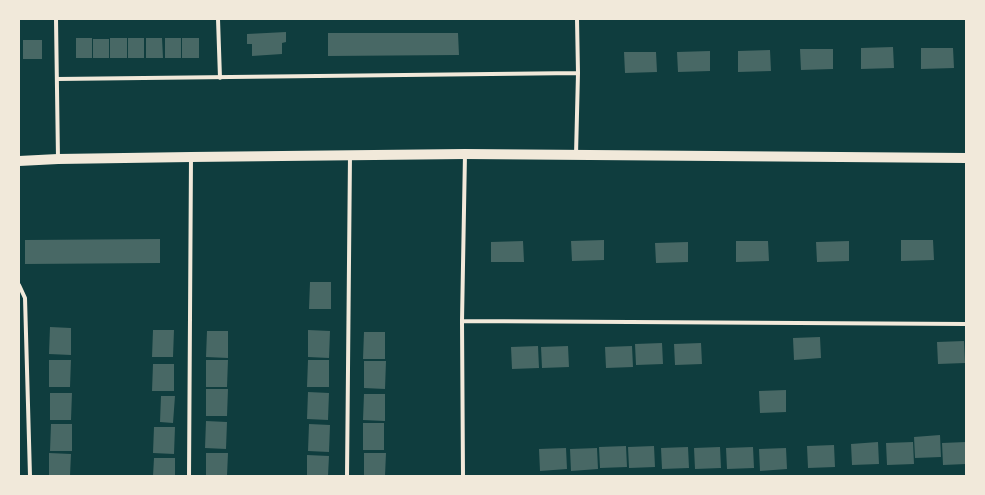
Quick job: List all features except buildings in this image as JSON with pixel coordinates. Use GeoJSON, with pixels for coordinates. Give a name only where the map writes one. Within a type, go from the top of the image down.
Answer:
{"type":"FeatureCollection","features":[{"type":"Feature","properties":{"kind":"main road"},"geometry":{"type":"LineString","coordinates":[[19,161],[58,159],[465,154],[966,158]]}},
{"type":"Feature","properties":{"kind":"street"},"geometry":{"type":"LineString","coordinates":[[56,19],[58,159]]}},
{"type":"Feature","properties":{"kind":"street"},"geometry":{"type":"LineString","coordinates":[[218,19],[220,78]]}},
{"type":"Feature","properties":{"kind":"street"},"geometry":{"type":"LineString","coordinates":[[576,156],[578,73],[577,19]]}},
{"type":"Feature","properties":{"kind":"street"},"geometry":{"type":"LineString","coordinates":[[57,79],[578,73]]}},
{"type":"Feature","properties":{"kind":"street"},"geometry":{"type":"LineString","coordinates":[[463,476],[462,321],[465,154]]}},
{"type":"Feature","properties":{"kind":"street"},"geometry":{"type":"LineString","coordinates":[[347,476],[350,155]]}},
{"type":"Feature","properties":{"kind":"street"},"geometry":{"type":"LineString","coordinates":[[188,476],[191,157]]}},
{"type":"Feature","properties":{"kind":"street"},"geometry":{"type":"LineString","coordinates":[[19,285],[25,298],[30,476]]}},
{"type":"Feature","properties":{"kind":"street"},"geometry":{"type":"LineString","coordinates":[[462,321],[966,324]]}}]}
